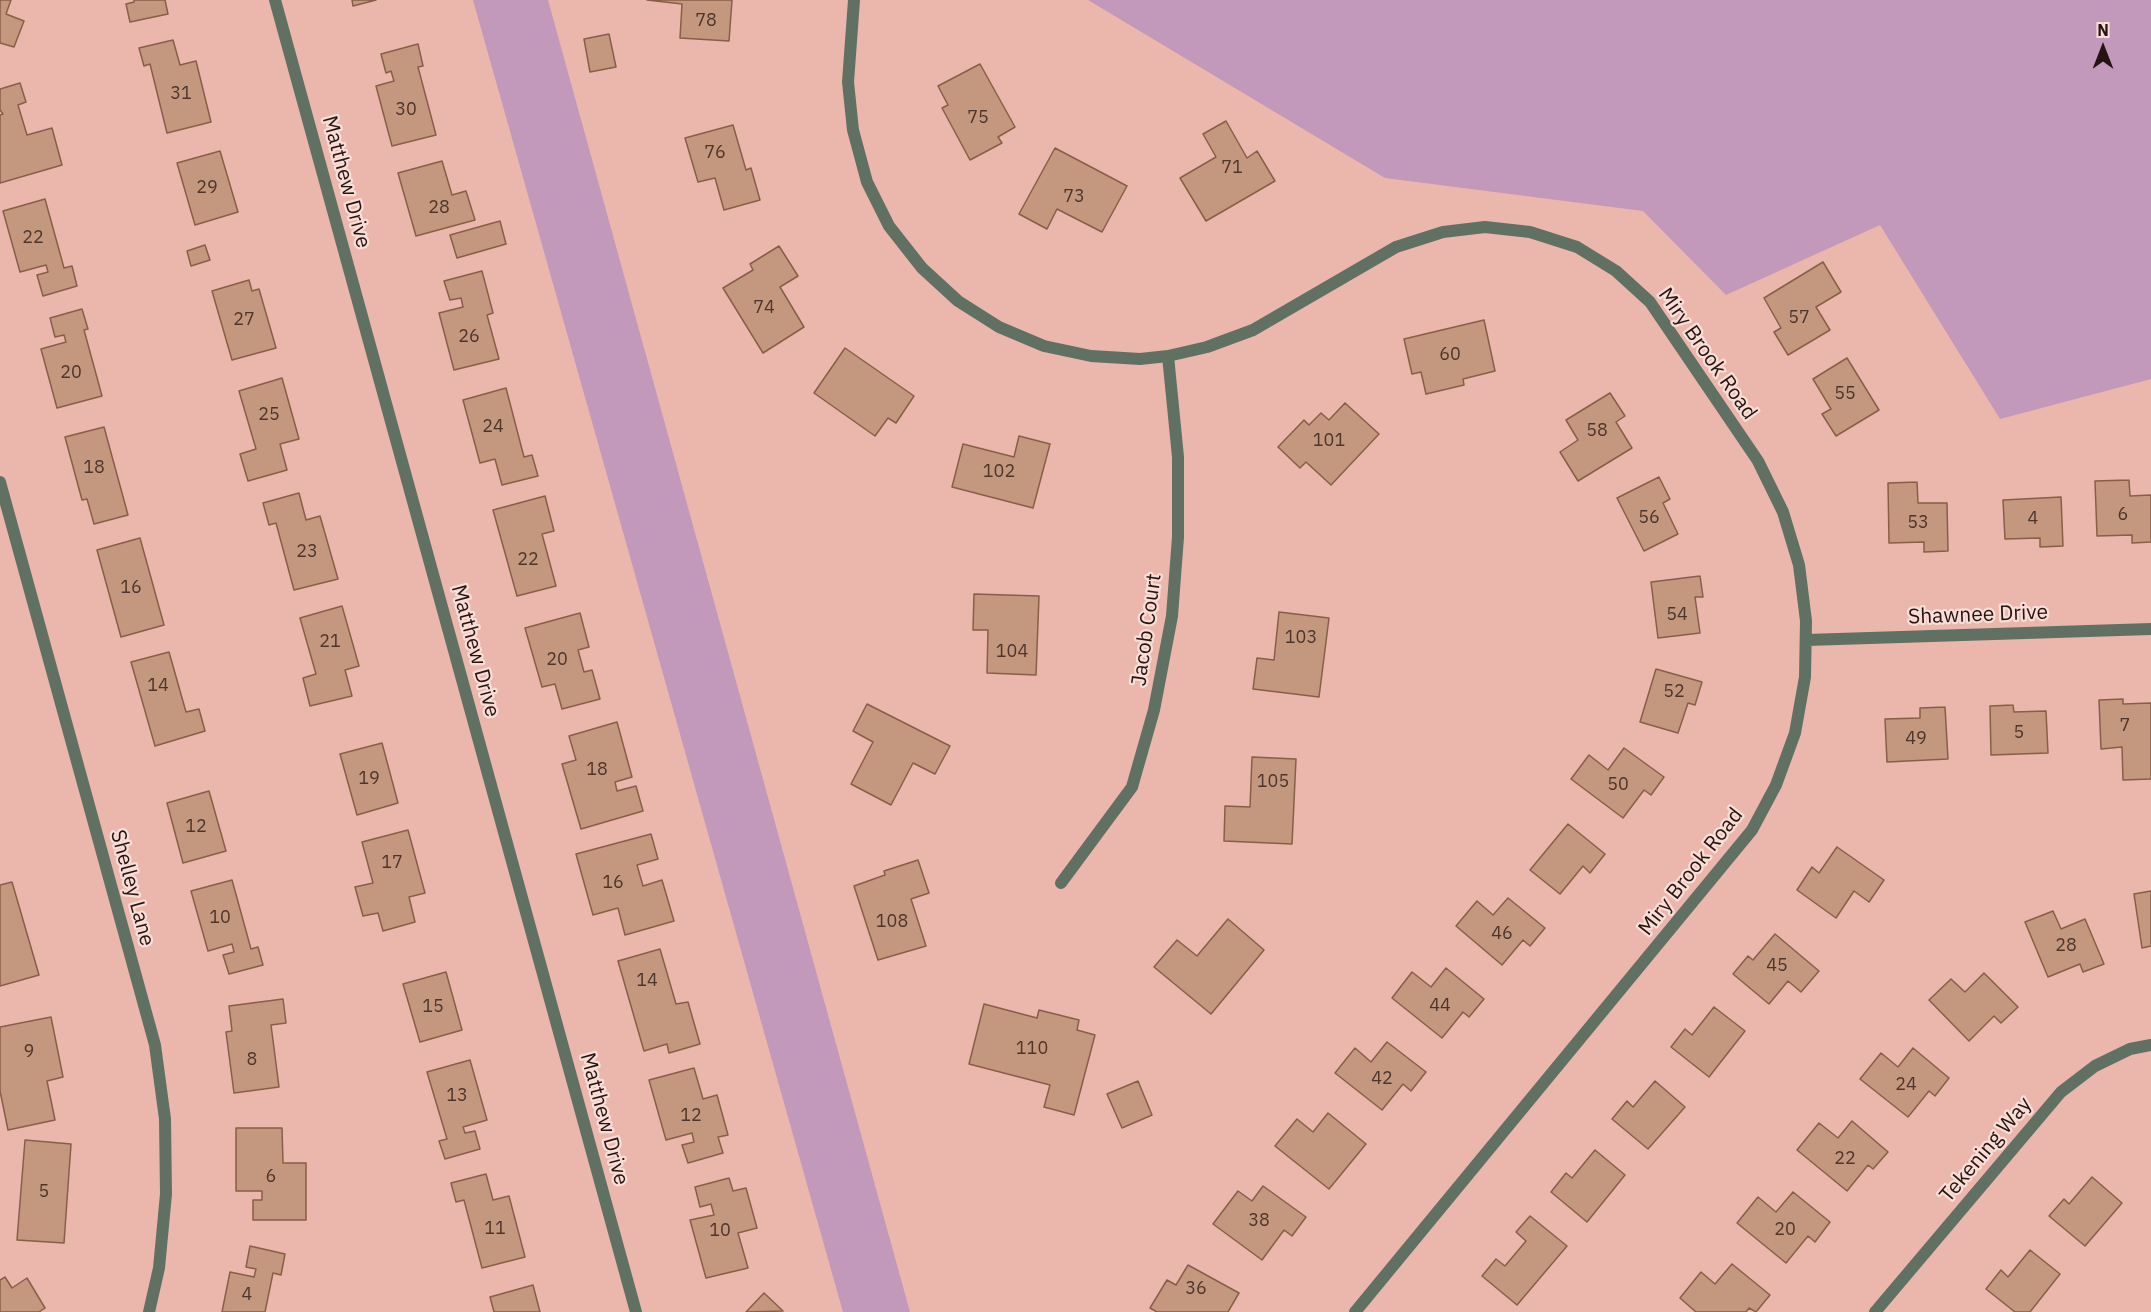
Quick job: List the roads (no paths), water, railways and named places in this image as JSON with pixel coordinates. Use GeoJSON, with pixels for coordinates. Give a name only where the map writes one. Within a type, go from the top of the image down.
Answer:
{"type":"FeatureCollection","features":[{"type":"Feature","properties":{"kind":"street","name":"Matthew Drive"},"geometry":{"type":"LineString","coordinates":[[275,0],[636,1312]]}},
{"type":"Feature","properties":{"kind":"street","name":"Miry Brook Road"},"geometry":{"type":"LineString","coordinates":[[854,0],[848,82],[853,130],[867,182],[889,226],[922,268],[958,301],[999,327],[1044,346],[1091,356],[1140,359],[1168,356],[1207,347],[1253,330],[1396,247],[1443,232],[1485,227],[1530,232],[1577,247],[1616,271],[1650,302],[1758,461],[1783,512],[1799,565],[1807,640],[1805,677],[1795,733],[1776,785],[1752,830],[1355,1312]]}},
{"type":"Feature","properties":{"kind":"street","name":"Jacob Court"},"geometry":{"type":"LineString","coordinates":[[1061,883],[1132,788],[1154,710],[1172,616],[1178,537],[1178,457],[1168,356]]}},
{"type":"Feature","properties":{"kind":"street","name":"Shelley Lane"},"geometry":{"type":"LineString","coordinates":[[0,482],[155,1045],[165,1119],[166,1194],[159,1268],[149,1312]]}},
{"type":"Feature","properties":{"kind":"street","name":"Shawnee Drive"},"geometry":{"type":"LineString","coordinates":[[1807,640],[2151,629]]}},
{"type":"Feature","properties":{"kind":"street","name":"Tekening Way"},"geometry":{"type":"LineString","coordinates":[[1875,1312],[2061,1092],[2095,1066],[2130,1050],[2151,1045]]}}]}
